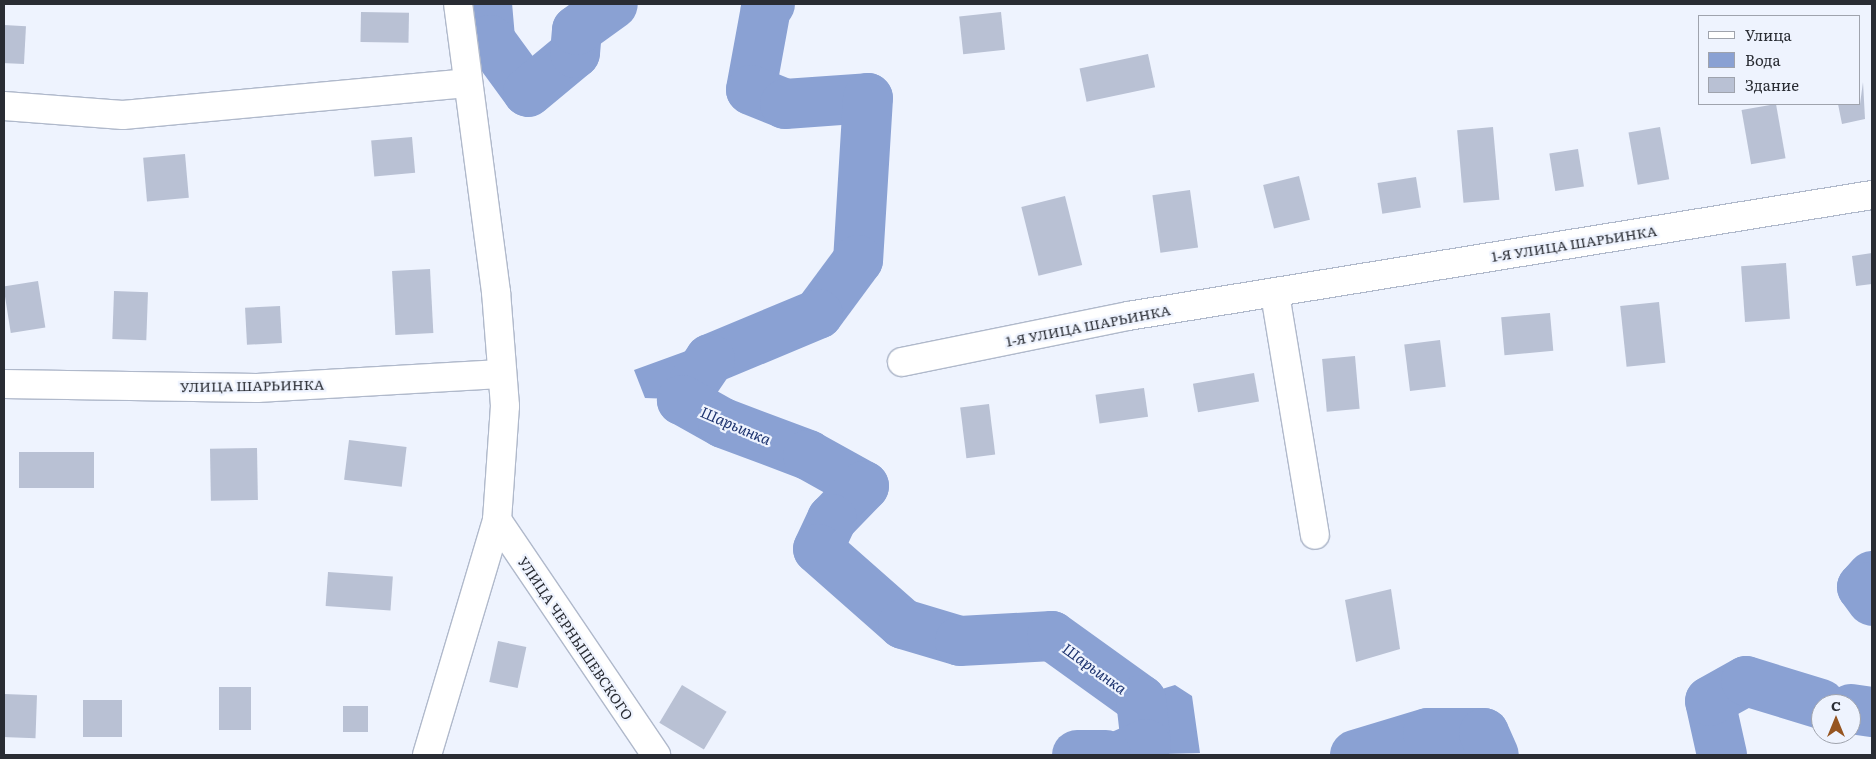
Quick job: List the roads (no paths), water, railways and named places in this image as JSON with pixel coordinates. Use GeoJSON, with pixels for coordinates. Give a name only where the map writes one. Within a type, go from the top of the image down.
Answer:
{"type":"FeatureCollection","features":[{"type":"Feature","properties":{"kind":"street"},"geometry":{"type":"LineString","coordinates":[[427,755],[497,520],[505,406],[496,292],[458,4]]}},
{"type":"Feature","properties":{"kind":"street"},"geometry":{"type":"LineString","coordinates":[[4,106],[123,115],[467,83]]}},
{"type":"Feature","properties":{"kind":"street","name":"1-Я УЛИЦА ШАРЬИНКА"},"geometry":{"type":"LineString","coordinates":[[902,362],[1128,316],[1275,294],[1872,195]]}},
{"type":"Feature","properties":{"kind":"street"},"geometry":{"type":"LineString","coordinates":[[1275,294],[1316,535]]}},
{"type":"Feature","properties":{"kind":"street","name":"УЛИЦА ШАРЬИНКА"},"geometry":{"type":"LineString","coordinates":[[4,384],[257,388],[501,374]]}},
{"type":"Feature","properties":{"kind":"street","name":"УЛИЦА ЧЕРНЫШЕВСКОГО"},"geometry":{"type":"LineString","coordinates":[[497,520],[656,755]]}},
{"type":"Feature","properties":{"kind":"water"},"geometry":{"type":"Polygon","coordinates":[[[689,350],[715,382],[699,400],[645,398],[634,370],[689,350]]]}},
{"type":"Feature","properties":{"kind":"water"},"geometry":{"type":"Polygon","coordinates":[[[1175,685],[1192,696],[1200,753],[1127,755],[1128,740],[1146,744],[1149,693],[1175,685]]]}},
{"type":"Feature","properties":{"kind":"waterway","name":"Шарьинка"},"geometry":{"type":"LineString","coordinates":[[487,4],[490,40],[528,92],[575,53],[577,30],[613,4]]}},
{"type":"Feature","properties":{"kind":"waterway","name":"Шарьинка"},"geometry":{"type":"LineString","coordinates":[[770,4],[766,8],[751,90],[785,104],[868,98],[858,260],[818,314],[710,359],[682,400],[723,423],[808,455],[864,486],[832,519],[818,549],[903,624],[960,641],[1052,636],[1141,700],[1146,744],[1121,755]]}},
{"type":"Feature","properties":{"kind":"waterway","name":"Шарьинка"},"geometry":{"type":"LineString","coordinates":[[1872,576],[1862,587],[1872,601]]}},
{"type":"Feature","properties":{"kind":"waterway","name":"Шарьинка"},"geometry":{"type":"LineString","coordinates":[[1722,755],[1710,701],[1746,681],[1811,701]]}},
{"type":"Feature","properties":{"kind":"waterway","name":"Шарьинка"},"geometry":{"type":"LineString","coordinates":[[1861,710],[1872,712]]}},
{"type":"Feature","properties":{"kind":"waterway","name":"Шарьинка"},"geometry":{"type":"LineString","coordinates":[[1355,755],[1428,733],[1484,733],[1494,755]]}},
{"type":"Feature","properties":{"kind":"waterway","name":"Шарьинка"},"geometry":{"type":"LineString","coordinates":[[1077,755],[1106,755]]}}]}
